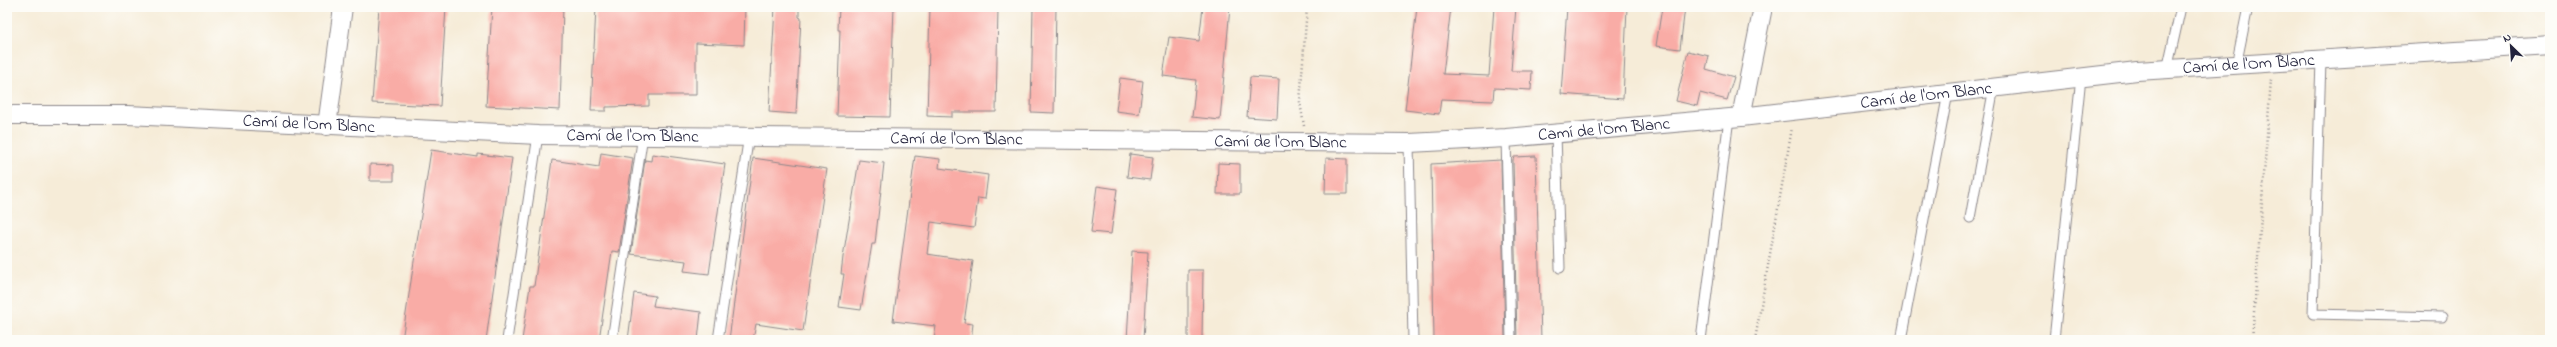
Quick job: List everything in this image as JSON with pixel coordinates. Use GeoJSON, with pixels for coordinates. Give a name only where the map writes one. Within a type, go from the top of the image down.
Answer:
{"type":"FeatureCollection","features":[{"type":"Feature","properties":{"kind":"street"},"geometry":{"type":"LineString","coordinates":[[327,126],[342,7]]}},
{"type":"Feature","properties":{"kind":"street"},"geometry":{"type":"LineString","coordinates":[[1735,118],[1763,7]]}},
{"type":"Feature","properties":{"kind":"street","name":"Camí de l'Om Blanc"},"geometry":{"type":"LineString","coordinates":[[7,115],[128,115],[327,126],[538,135],[749,135],[1409,143],[1506,138],[1735,118],[2081,77],[2550,45]]}},
{"type":"Feature","properties":{"kind":"lane"},"geometry":{"type":"LineString","coordinates":[[2167,70],[2181,7]]}},
{"type":"Feature","properties":{"kind":"lane"},"geometry":{"type":"LineString","coordinates":[[2236,66],[2248,7]]}},
{"type":"Feature","properties":{"kind":"lane"},"geometry":{"type":"LineString","coordinates":[[2321,60],[2313,314],[2442,318]]}},
{"type":"Feature","properties":{"kind":"lane"},"geometry":{"type":"LineString","coordinates":[[2054,340],[2081,77]]}},
{"type":"Feature","properties":{"kind":"lane"},"geometry":{"type":"LineString","coordinates":[[1970,218],[1994,87]]}},
{"type":"Feature","properties":{"kind":"lane"},"geometry":{"type":"LineString","coordinates":[[1901,340],[1948,93]]}},
{"type":"Feature","properties":{"kind":"lane"},"geometry":{"type":"LineString","coordinates":[[1700,340],[1735,118]]}},
{"type":"Feature","properties":{"kind":"lane"},"geometry":{"type":"LineString","coordinates":[[1556,133],[1560,268]]}},
{"type":"Feature","properties":{"kind":"lane"},"geometry":{"type":"LineString","coordinates":[[507,340],[538,135]]}},
{"type":"Feature","properties":{"kind":"lane"},"geometry":{"type":"LineString","coordinates":[[612,340],[643,135]]}},
{"type":"Feature","properties":{"kind":"lane"},"geometry":{"type":"LineString","coordinates":[[718,340],[749,135]]}},
{"type":"Feature","properties":{"kind":"lane"},"geometry":{"type":"LineString","coordinates":[[1506,138],[1511,340]]}},
{"type":"Feature","properties":{"kind":"lane"},"geometry":{"type":"LineString","coordinates":[[1409,143],[1413,340]]}},
{"type":"Feature","properties":{"kind":"path"},"geometry":{"type":"LineString","coordinates":[[1307,7],[1300,102],[1307,142]]}},
{"type":"Feature","properties":{"kind":"path"},"geometry":{"type":"LineString","coordinates":[[2252,340],[2272,63]]}},
{"type":"Feature","properties":{"kind":"path"},"geometry":{"type":"LineString","coordinates":[[1755,340],[1794,111]]}},
{"type":"Feature","properties":{"kind":"building"},"geometry":{"type":"Polygon","coordinates":[[[379,7],[446,7],[440,106],[372,103],[379,7]]]}},
{"type":"Feature","properties":{"kind":"building"},"geometry":{"type":"Polygon","coordinates":[[[492,7],[563,7],[560,110],[486,106],[492,7]]]}},
{"type":"Feature","properties":{"kind":"building"},"geometry":{"type":"Polygon","coordinates":[[[596,7],[745,7],[744,45],[696,43],[696,95],[649,95],[649,106],[606,107],[606,111],[591,111],[596,7]]]}},
{"type":"Feature","properties":{"kind":"building"},"geometry":{"type":"Polygon","coordinates":[[[775,7],[799,7],[799,17],[801,18],[796,114],[769,112],[775,7]]]}},
{"type":"Feature","properties":{"kind":"building"},"geometry":{"type":"Polygon","coordinates":[[[839,7],[894,7],[890,117],[837,116],[840,30],[838,30],[839,7]]]}},
{"type":"Feature","properties":{"kind":"building"},"geometry":{"type":"Polygon","coordinates":[[[930,7],[998,7],[996,112],[952,112],[952,117],[927,116],[930,7]]]}},
{"type":"Feature","properties":{"kind":"building"},"geometry":{"type":"Polygon","coordinates":[[[1033,7],[1056,7],[1054,113],[1031,112],[1033,7]]]}},
{"type":"Feature","properties":{"kind":"building"},"geometry":{"type":"Polygon","coordinates":[[[1203,7],[1230,7],[1220,120],[1192,117],[1196,80],[1163,76],[1169,37],[1199,41],[1203,7]]]}},
{"type":"Feature","properties":{"kind":"building"},"geometry":{"type":"Polygon","coordinates":[[[1417,7],[1451,7],[1443,74],[1489,76],[1494,7],[1516,7],[1511,71],[1532,71],[1531,90],[1494,88],[1493,101],[1441,99],[1439,114],[1405,110],[1417,7]]]}},
{"type":"Feature","properties":{"kind":"building"},"geometry":{"type":"Polygon","coordinates":[[[1567,7],[1627,7],[1623,99],[1561,94],[1567,7]]]}},
{"type":"Feature","properties":{"kind":"building"},"geometry":{"type":"Polygon","coordinates":[[[1662,7],[1685,7],[1680,49],[1656,46],[1662,7]]]}},
{"type":"Feature","properties":{"kind":"building"},"geometry":{"type":"Polygon","coordinates":[[[1688,51],[1709,56],[1706,69],[1734,77],[1727,100],[1700,93],[1697,106],[1676,101],[1688,51]]]}},
{"type":"Feature","properties":{"kind":"building"},"geometry":{"type":"Polygon","coordinates":[[[1250,77],[1279,79],[1277,119],[1247,117],[1250,77]]]}},
{"type":"Feature","properties":{"kind":"building"},"geometry":{"type":"Polygon","coordinates":[[[1120,78],[1143,81],[1139,114],[1116,111],[1120,78]]]}},
{"type":"Feature","properties":{"kind":"building"},"geometry":{"type":"Polygon","coordinates":[[[431,150],[478,157],[478,154],[512,158],[486,340],[402,340],[431,150]]]}},
{"type":"Feature","properties":{"kind":"building"},"geometry":{"type":"Polygon","coordinates":[[[601,153],[633,158],[619,252],[612,251],[599,340],[522,340],[530,286],[534,286],[552,160],[599,167],[601,153]]]}},
{"type":"Feature","properties":{"kind":"building"},"geometry":{"type":"Polygon","coordinates":[[[652,154],[725,164],[709,274],[684,271],[686,261],[631,254],[645,160],[651,161],[652,154]]]}},
{"type":"Feature","properties":{"kind":"building"},"geometry":{"type":"Polygon","coordinates":[[[1130,154],[1153,157],[1150,180],[1127,177],[1130,154]]]}},
{"type":"Feature","properties":{"kind":"building"},"geometry":{"type":"Polygon","coordinates":[[[915,156],[940,159],[939,168],[988,175],[985,199],[978,198],[974,228],[931,222],[927,254],[973,261],[964,323],[973,324],[971,340],[934,340],[936,326],[893,321],[915,156]]]}},
{"type":"Feature","properties":{"kind":"building"},"geometry":{"type":"Polygon","coordinates":[[[1536,156],[1541,340],[1517,340],[1513,160],[1514,157],[1536,156]]]}},
{"type":"Feature","properties":{"kind":"building"},"geometry":{"type":"Polygon","coordinates":[[[753,158],[827,169],[803,331],[756,324],[753,340],[729,340],[753,158]]]}},
{"type":"Feature","properties":{"kind":"building"},"geometry":{"type":"Polygon","coordinates":[[[1326,158],[1347,159],[1347,194],[1325,194],[1326,158]]]}},
{"type":"Feature","properties":{"kind":"building"},"geometry":{"type":"Polygon","coordinates":[[[859,160],[884,163],[875,244],[872,244],[861,310],[839,307],[844,274],[841,274],[843,257],[859,160]]]}},
{"type":"Feature","properties":{"kind":"building"},"geometry":{"type":"Polygon","coordinates":[[[1501,160],[1505,340],[1434,340],[1431,164],[1501,160]]]}},
{"type":"Feature","properties":{"kind":"building"},"geometry":{"type":"Polygon","coordinates":[[[1218,163],[1240,164],[1240,194],[1217,194],[1218,163]]]}},
{"type":"Feature","properties":{"kind":"building"},"geometry":{"type":"Polygon","coordinates":[[[370,164],[394,165],[394,181],[370,181],[370,164]]]}},
{"type":"Feature","properties":{"kind":"building"},"geometry":{"type":"Polygon","coordinates":[[[1097,186],[1117,189],[1111,234],[1091,232],[1097,186]]]}},
{"type":"Feature","properties":{"kind":"building"},"geometry":{"type":"Polygon","coordinates":[[[1132,251],[1148,252],[1143,340],[1127,340],[1132,251]]]}},
{"type":"Feature","properties":{"kind":"building"},"geometry":{"type":"Polygon","coordinates":[[[1188,270],[1203,270],[1202,340],[1188,340],[1188,270]]]}},
{"type":"Feature","properties":{"kind":"building"},"geometry":{"type":"Polygon","coordinates":[[[634,293],[655,296],[653,306],[701,312],[698,340],[628,340],[634,293]]]}}]}
